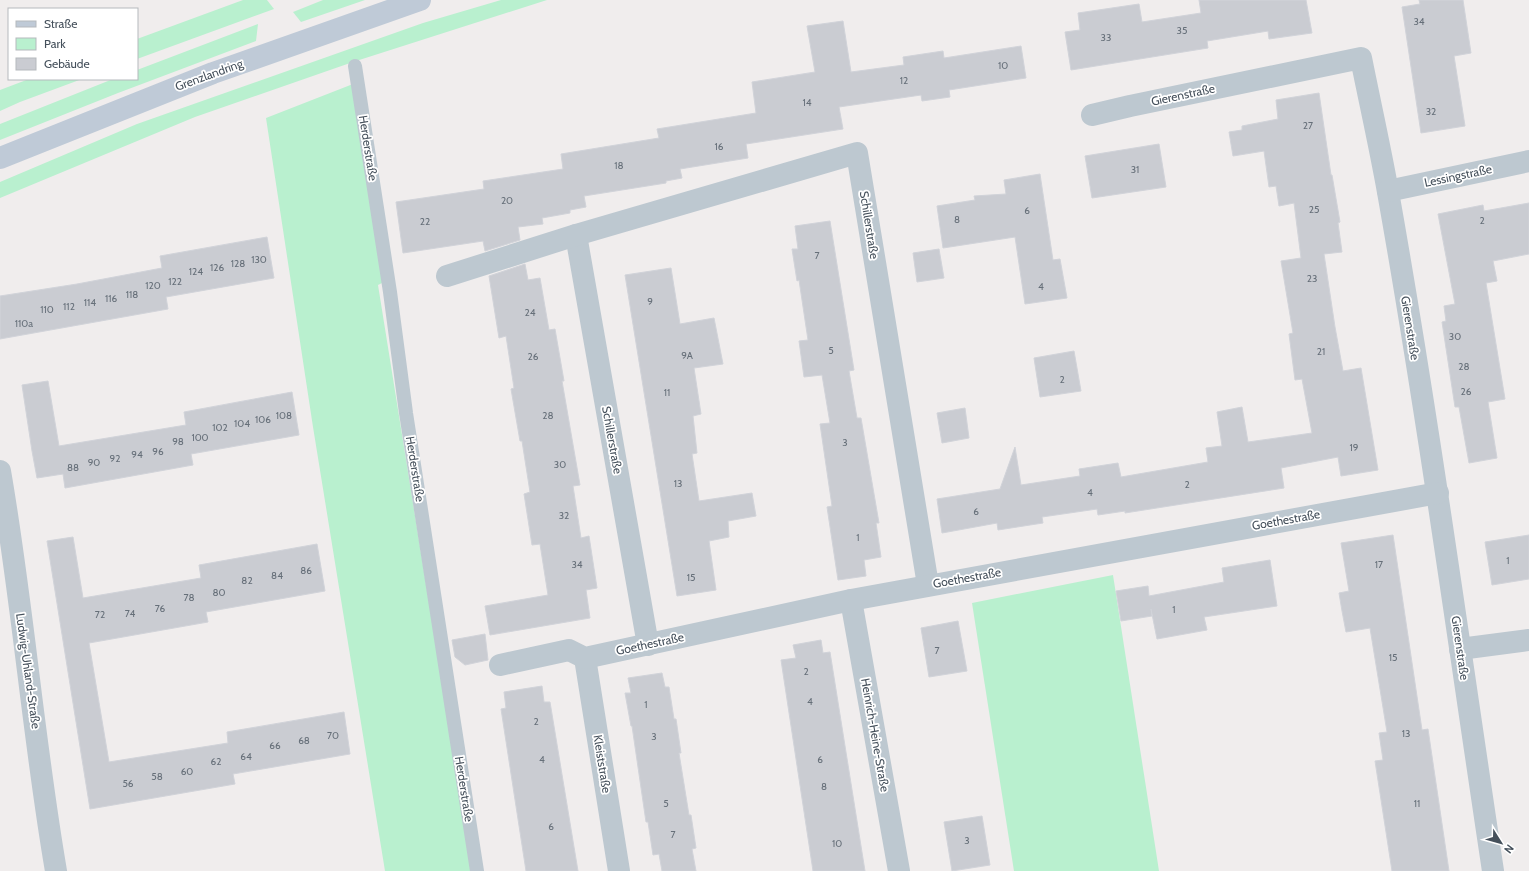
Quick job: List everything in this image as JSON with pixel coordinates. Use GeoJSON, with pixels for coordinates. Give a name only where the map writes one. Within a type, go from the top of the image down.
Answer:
{"type":"FeatureCollection","features":[{"type":"Feature","properties":{"kind":"main road","name":"Grenzlandring"},"geometry":{"type":"LineString","coordinates":[[0,158],[213,72],[420,0]]}},
{"type":"Feature","properties":{"kind":"street","name":"Gierenstraße"},"geometry":{"type":"LineString","coordinates":[[1092,115],[1361,58],[1388,191],[1438,493],[1493,871]]}},
{"type":"Feature","properties":{"kind":"street","name":"Schillerstraße"},"geometry":{"type":"LineString","coordinates":[[447,276],[576,235],[857,153],[928,586]]}},
{"type":"Feature","properties":{"kind":"street","name":"Lessingstraße"},"geometry":{"type":"LineString","coordinates":[[1388,191],[1529,161]]}},
{"type":"Feature","properties":{"kind":"street","name":"Schillerstraße"},"geometry":{"type":"LineString","coordinates":[[576,235],[648,645]]}},
{"type":"Feature","properties":{"kind":"street","name":"Ludwig-Uhland-Straße"},"geometry":{"type":"LineString","coordinates":[[0,471],[49,832],[56,871]]}},
{"type":"Feature","properties":{"kind":"street","name":"Goethestraße"},"geometry":{"type":"LineString","coordinates":[[585,658],[851,600],[1438,493]]}},
{"type":"Feature","properties":{"kind":"street","name":"Heinrich-Heine-Straße"},"geometry":{"type":"LineString","coordinates":[[851,600],[899,871]]}},
{"type":"Feature","properties":{"kind":"street"},"geometry":{"type":"LineString","coordinates":[[1460,649],[1529,640]]}},
{"type":"Feature","properties":{"kind":"street"},"geometry":{"type":"LineString","coordinates":[[500,665],[569,650],[585,658]]}},
{"type":"Feature","properties":{"kind":"street","name":"Kleiststraße"},"geometry":{"type":"LineString","coordinates":[[585,658],[619,871]]}},
{"type":"Feature","properties":{"kind":"lane","name":"Herderstraße"},"geometry":{"type":"LineString","coordinates":[[355,66],[422,514],[478,871]]}},
{"type":"Feature","properties":{"kind":"green space"},"geometry":{"type":"Polygon","coordinates":[[[243,0],[267,0],[274,9],[138,59],[138,39],[243,0]]]}},
{"type":"Feature","properties":{"kind":"green space"},"geometry":{"type":"Polygon","coordinates":[[[323,0],[365,0],[301,22],[293,12],[323,0]]]}},
{"type":"Feature","properties":{"kind":"green space"},"geometry":{"type":"Polygon","coordinates":[[[501,0],[547,0],[353,62],[195,117],[0,198],[0,182],[137,124],[423,23],[501,0]]]}},
{"type":"Feature","properties":{"kind":"green space"},"geometry":{"type":"Polygon","coordinates":[[[258,24],[256,41],[118,93],[0,140],[0,124],[110,80],[138,80],[138,70],[258,24]]]}},
{"type":"Feature","properties":{"kind":"green space"},"geometry":{"type":"Polygon","coordinates":[[[26,80],[79,80],[0,111],[0,90],[26,80]]]}},
{"type":"Feature","properties":{"kind":"green space"},"geometry":{"type":"Polygon","coordinates":[[[353,84],[384,282],[378,285],[472,871],[385,871],[313,427],[266,118],[353,84]]]}},
{"type":"Feature","properties":{"kind":"green space"},"geometry":{"type":"Polygon","coordinates":[[[1113,575],[1159,871],[1014,871],[972,603],[1113,575]]]}},
{"type":"Feature","properties":{"kind":"building"},"geometry":{"type":"Polygon","coordinates":[[[1199,0],[1306,0],[1312,33],[1269,39],[1268,31],[1207,41],[1208,48],[1071,70],[1065,32],[1080,30],[1078,13],[1139,4],[1142,22],[1201,13],[1199,0]]]}},
{"type":"Feature","properties":{"kind":"building"},"geometry":{"type":"Polygon","coordinates":[[[1419,0],[1463,0],[1471,53],[1454,56],[1465,126],[1421,133],[1402,7],[1420,4],[1419,0]]]}},
{"type":"Feature","properties":{"kind":"building"},"geometry":{"type":"Polygon","coordinates":[[[843,21],[851,72],[904,65],[903,57],[943,51],[944,58],[1021,46],[1026,78],[949,90],[950,97],[922,101],[921,95],[839,107],[843,129],[746,144],[748,158],[680,169],[682,178],[666,181],[666,183],[584,196],[586,207],[570,210],[570,213],[542,218],[543,224],[518,227],[520,240],[485,251],[483,241],[403,253],[396,202],[484,189],[483,181],[563,169],[561,154],[659,138],[657,129],[756,113],[752,82],[815,72],[807,26],[843,21]]]}},
{"type":"Feature","properties":{"kind":"building"},"geometry":{"type":"Polygon","coordinates":[[[1319,93],[1331,175],[1340,222],[1338,223],[1342,252],[1324,254],[1335,327],[1343,371],[1361,368],[1378,470],[1341,476],[1338,457],[1281,468],[1284,488],[1125,513],[1125,511],[1098,515],[1097,509],[1042,517],[1043,523],[998,530],[997,523],[942,533],[937,499],[1000,489],[1015,447],[1021,485],[1080,476],[1079,469],[1118,463],[1121,477],[1208,462],[1206,448],[1222,446],[1217,412],[1242,407],[1248,442],[1312,433],[1302,379],[1295,380],[1289,334],[1293,333],[1281,261],[1301,258],[1294,203],[1279,206],[1276,186],[1269,187],[1264,151],[1233,156],[1229,132],[1242,130],[1242,126],[1278,119],[1276,100],[1319,93]]]}},
{"type":"Feature","properties":{"kind":"building"},"geometry":{"type":"Polygon","coordinates":[[[1159,144],[1166,187],[1092,198],[1085,156],[1159,144]]]}},
{"type":"Feature","properties":{"kind":"building"},"geometry":{"type":"Polygon","coordinates":[[[1040,174],[1053,260],[1060,259],[1067,298],[1025,304],[1015,237],[943,248],[937,206],[975,200],[974,196],[1006,194],[1004,180],[1040,174]]]}},
{"type":"Feature","properties":{"kind":"building"},"geometry":{"type":"Polygon","coordinates":[[[1529,203],[1529,254],[1493,261],[1497,281],[1486,283],[1505,399],[1488,402],[1497,458],[1469,463],[1459,407],[1455,407],[1442,322],[1446,321],[1444,306],[1455,304],[1438,214],[1483,205],[1484,211],[1529,203]]]}},
{"type":"Feature","properties":{"kind":"building"},"geometry":{"type":"Polygon","coordinates":[[[830,221],[854,370],[849,371],[857,418],[861,418],[879,523],[876,523],[881,557],[864,560],[866,576],[838,580],[827,507],[832,506],[820,424],[830,423],[822,375],[804,377],[799,341],[808,340],[799,280],[797,281],[792,249],[798,249],[795,226],[830,221]]]}},
{"type":"Feature","properties":{"kind":"building"},"geometry":{"type":"Polygon","coordinates":[[[267,237],[274,278],[166,297],[168,309],[0,339],[0,296],[77,284],[162,268],[160,256],[267,237]]]}},
{"type":"Feature","properties":{"kind":"building"},"geometry":{"type":"Polygon","coordinates":[[[939,249],[944,278],[917,282],[913,253],[939,249]]]}},
{"type":"Feature","properties":{"kind":"building"},"geometry":{"type":"Polygon","coordinates":[[[525,264],[528,280],[540,278],[549,330],[555,329],[564,381],[562,381],[580,485],[573,486],[581,538],[589,536],[597,588],[586,590],[590,618],[490,635],[485,606],[548,595],[540,544],[532,545],[524,494],[530,492],[522,441],[520,441],[511,389],[514,388],[506,336],[499,338],[489,276],[525,264]]]}},
{"type":"Feature","properties":{"kind":"building"},"geometry":{"type":"Polygon","coordinates":[[[671,268],[680,324],[714,318],[723,364],[694,368],[701,414],[693,416],[697,453],[692,454],[699,501],[752,493],[756,516],[728,521],[729,537],[709,541],[716,590],[677,596],[625,275],[671,268]]]}},
{"type":"Feature","properties":{"kind":"building"},"geometry":{"type":"Polygon","coordinates":[[[1074,351],[1081,391],[1040,397],[1034,358],[1074,351]]]}},
{"type":"Feature","properties":{"kind":"building"},"geometry":{"type":"Polygon","coordinates":[[[48,381],[59,446],[186,425],[184,412],[292,392],[299,435],[191,454],[193,465],[65,488],[63,474],[37,478],[32,451],[22,385],[48,381]]]}},
{"type":"Feature","properties":{"kind":"building"},"geometry":{"type":"Polygon","coordinates":[[[965,408],[969,438],[942,443],[937,413],[965,408]]]}},
{"type":"Feature","properties":{"kind":"building"},"geometry":{"type":"Polygon","coordinates":[[[1393,535],[1422,730],[1428,729],[1449,871],[1392,871],[1375,761],[1383,760],[1379,733],[1387,732],[1370,628],[1346,632],[1339,593],[1349,591],[1341,543],[1393,535]]]}},
{"type":"Feature","properties":{"kind":"building"},"geometry":{"type":"Polygon","coordinates":[[[1529,535],[1529,579],[1492,585],[1485,542],[1529,535]]]}},
{"type":"Feature","properties":{"kind":"building"},"geometry":{"type":"Polygon","coordinates":[[[73,537],[83,598],[201,578],[199,565],[317,544],[325,591],[206,612],[208,622],[89,643],[109,762],[228,743],[227,732],[344,712],[350,754],[233,774],[235,784],[90,809],[47,541],[73,537]]]}},
{"type":"Feature","properties":{"kind":"building"},"geometry":{"type":"Polygon","coordinates":[[[1270,560],[1277,606],[1204,617],[1207,630],[1157,639],[1151,609],[1152,616],[1121,621],[1116,591],[1148,586],[1149,596],[1224,582],[1222,568],[1270,560]]]}},
{"type":"Feature","properties":{"kind":"building"},"geometry":{"type":"Polygon","coordinates":[[[958,621],[967,671],[929,677],[921,628],[958,621]]]}},
{"type":"Feature","properties":{"kind":"building"},"geometry":{"type":"Polygon","coordinates":[[[485,634],[488,660],[465,665],[455,657],[452,640],[485,634]]]}},
{"type":"Feature","properties":{"kind":"building"},"geometry":{"type":"Polygon","coordinates":[[[821,640],[823,653],[830,652],[865,871],[813,871],[781,660],[796,658],[793,645],[821,640]]]}},
{"type":"Feature","properties":{"kind":"building"},"geometry":{"type":"Polygon","coordinates":[[[662,673],[665,687],[669,687],[674,719],[676,719],[681,753],[679,753],[696,848],[692,849],[696,871],[662,871],[659,854],[653,855],[648,822],[646,822],[632,726],[625,693],[631,693],[628,678],[662,673]]]}},
{"type":"Feature","properties":{"kind":"building"},"geometry":{"type":"Polygon","coordinates":[[[542,686],[544,702],[550,702],[578,871],[526,871],[501,709],[506,708],[504,692],[542,686]]]}},
{"type":"Feature","properties":{"kind":"building"},"geometry":{"type":"Polygon","coordinates":[[[982,816],[990,865],[952,871],[944,822],[982,816]]]}}]}
